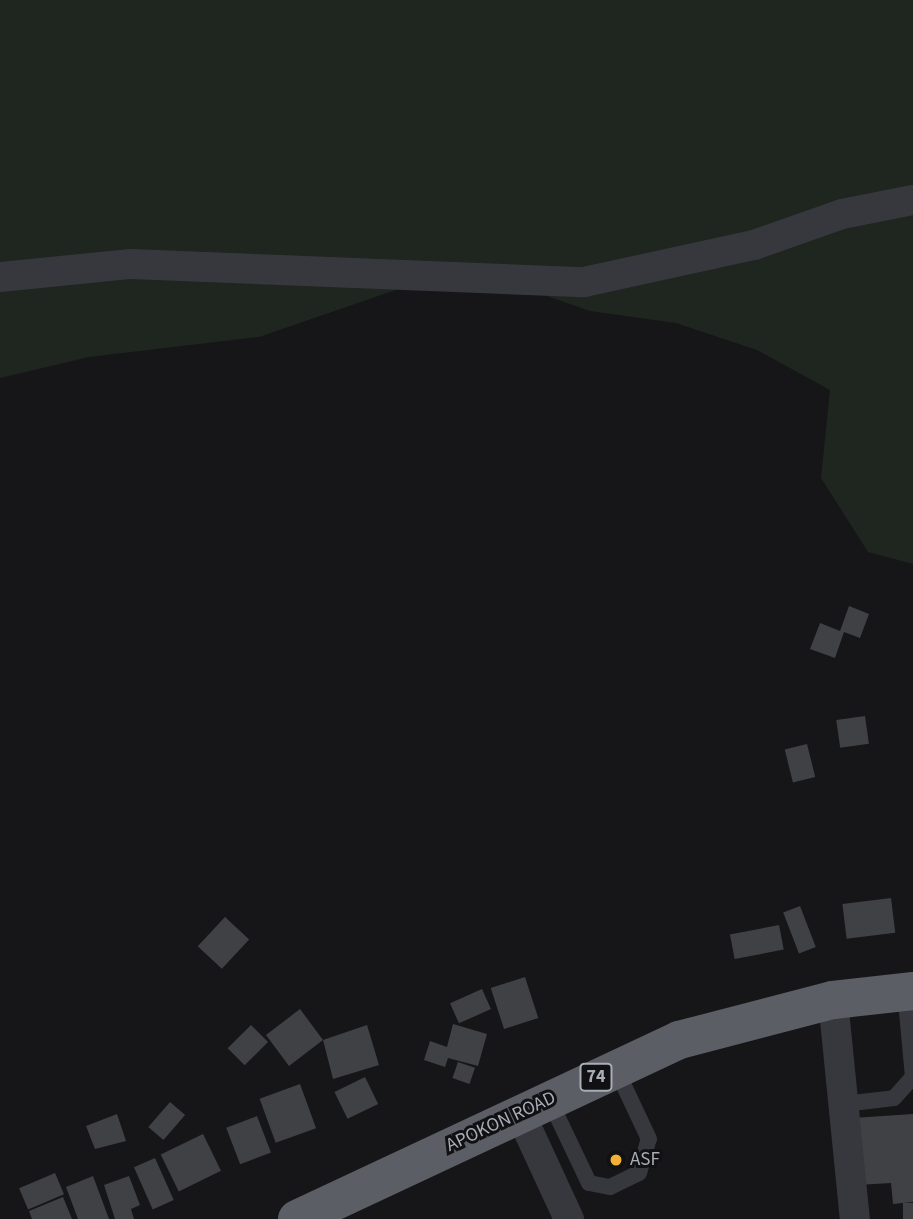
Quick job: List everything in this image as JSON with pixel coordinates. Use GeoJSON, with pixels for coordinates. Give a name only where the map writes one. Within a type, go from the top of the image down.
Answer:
{"type":"FeatureCollection","features":[{"type":"Feature","properties":{"kind":"highway","name":"APOKON ROAD"},"geometry":{"type":"LineString","coordinates":[[297,1219],[615,1068],[740,1021],[833,1000],[909,991]]}},
{"type":"Feature","properties":{"kind":"street"},"geometry":{"type":"LineString","coordinates":[[0,277],[131,264],[584,282],[754,245],[842,214],[913,200]]}},
{"type":"Feature","properties":{"kind":"street"},"geometry":{"type":"LineString","coordinates":[[833,1000],[855,1219]]}},
{"type":"Feature","properties":{"kind":"street"},"geometry":{"type":"LineString","coordinates":[[534,1106],[569,1219]]}},
{"type":"Feature","properties":{"kind":"lane"},"geometry":{"type":"LineString","coordinates":[[844,1104],[894,1098],[913,1077],[909,991]]}},
{"type":"Feature","properties":{"kind":"lane"},"geometry":{"type":"LineString","coordinates":[[534,1106],[589,1182],[610,1187],[630,1178],[639,1173],[649,1139],[615,1068]]}},
{"type":"Feature","properties":{"kind":"shaded area"},"geometry":{"type":"Polygon","coordinates":[[[0,0],[913,0],[913,564],[868,552],[821,478],[830,390],[757,350],[676,323],[590,311],[504,281],[419,282],[259,337],[89,357],[0,378],[0,0]]]}},
{"type":"Feature","properties":{"kind":"building"},"geometry":{"type":"Polygon","coordinates":[[[849,606],[869,614],[860,638],[844,632],[835,658],[810,649],[820,623],[840,631],[849,606]]]}},
{"type":"Feature","properties":{"kind":"building"},"geometry":{"type":"Polygon","coordinates":[[[865,716],[869,744],[840,748],[836,720],[865,716]]]}},
{"type":"Feature","properties":{"kind":"building"},"geometry":{"type":"Polygon","coordinates":[[[807,744],[815,777],[793,783],[785,750],[807,744]]]}},
{"type":"Feature","properties":{"kind":"building"},"geometry":{"type":"Polygon","coordinates":[[[891,898],[895,933],[847,939],[842,904],[891,898]]]}},
{"type":"Feature","properties":{"kind":"building"},"geometry":{"type":"Polygon","coordinates":[[[800,906],[816,947],[799,954],[783,912],[800,906]]]}},
{"type":"Feature","properties":{"kind":"building"},"geometry":{"type":"Polygon","coordinates":[[[225,917],[249,940],[222,969],[198,946],[225,917]]]}},
{"type":"Feature","properties":{"kind":"building"},"geometry":{"type":"Polygon","coordinates":[[[779,925],[784,950],[735,959],[730,935],[779,925]]]}},
{"type":"Feature","properties":{"kind":"building"},"geometry":{"type":"Polygon","coordinates":[[[525,977],[538,1018],[504,1029],[491,988],[525,977]]]}},
{"type":"Feature","properties":{"kind":"building"},"geometry":{"type":"Polygon","coordinates":[[[482,989],[491,1009],[459,1023],[450,1003],[482,989]]]}},
{"type":"Feature","properties":{"kind":"building"},"geometry":{"type":"Polygon","coordinates":[[[300,1009],[323,1040],[289,1066],[266,1035],[300,1009]]]}},
{"type":"Feature","properties":{"kind":"building"},"geometry":{"type":"Polygon","coordinates":[[[453,1024],[487,1034],[478,1066],[448,1058],[445,1067],[424,1060],[430,1041],[447,1047],[453,1024]]]}},
{"type":"Feature","properties":{"kind":"building"},"geometry":{"type":"Polygon","coordinates":[[[251,1025],[268,1042],[245,1065],[228,1048],[251,1025]]]}},
{"type":"Feature","properties":{"kind":"building"},"geometry":{"type":"Polygon","coordinates":[[[367,1025],[379,1065],[333,1079],[323,1040],[367,1025]]]}},
{"type":"Feature","properties":{"kind":"building"},"geometry":{"type":"Polygon","coordinates":[[[458,1062],[475,1068],[469,1084],[452,1078],[458,1062]]]}},
{"type":"Feature","properties":{"kind":"building"},"geometry":{"type":"Polygon","coordinates":[[[365,1077],[378,1104],[348,1119],[334,1092],[365,1077]]]}},
{"type":"Feature","properties":{"kind":"building"},"geometry":{"type":"Polygon","coordinates":[[[300,1084],[316,1128],[276,1143],[260,1099],[300,1084]]]}},
{"type":"Feature","properties":{"kind":"building"},"geometry":{"type":"Polygon","coordinates":[[[170,1102],[185,1115],[163,1140],[148,1127],[170,1102]]]}},
{"type":"Feature","properties":{"kind":"building"},"geometry":{"type":"Polygon","coordinates":[[[117,1114],[126,1141],[95,1149],[86,1126],[117,1114]]]}},
{"type":"Feature","properties":{"kind":"building"},"geometry":{"type":"Polygon","coordinates":[[[913,1114],[913,1202],[893,1204],[891,1183],[857,1185],[853,1118],[913,1114]]]}},
{"type":"Feature","properties":{"kind":"building"},"geometry":{"type":"Polygon","coordinates":[[[257,1116],[271,1152],[240,1164],[226,1128],[257,1116]]]}},
{"type":"Feature","properties":{"kind":"building"},"geometry":{"type":"Polygon","coordinates":[[[203,1134],[221,1171],[179,1191],[161,1155],[203,1134]]]}},
{"type":"Feature","properties":{"kind":"building"},"geometry":{"type":"Polygon","coordinates":[[[155,1158],[174,1200],[153,1209],[134,1167],[155,1158]]]}},
{"type":"Feature","properties":{"kind":"building"},"geometry":{"type":"Polygon","coordinates":[[[55,1173],[64,1194],[28,1209],[19,1188],[55,1173]]]}},
{"type":"Feature","properties":{"kind":"building"},"geometry":{"type":"Polygon","coordinates":[[[93,1176],[109,1219],[78,1219],[66,1187],[93,1176]]]}},
{"type":"Feature","properties":{"kind":"building"},"geometry":{"type":"Polygon","coordinates":[[[129,1176],[140,1205],[131,1209],[134,1219],[115,1219],[104,1185],[129,1176]]]}},
{"type":"Feature","properties":{"kind":"building"},"geometry":{"type":"Polygon","coordinates":[[[63,1197],[72,1219],[32,1219],[29,1211],[63,1197]]]}},
{"type":"Feature","properties":{"kind":"building"},"geometry":{"type":"Polygon","coordinates":[[[903,1203],[913,1203],[913,1219],[903,1219],[903,1203]]]}},
{"type":"Feature","properties":{"kind":"place","name":"ASF"},"geometry":{"type":"Point","coordinates":[616,1160]}}]}
